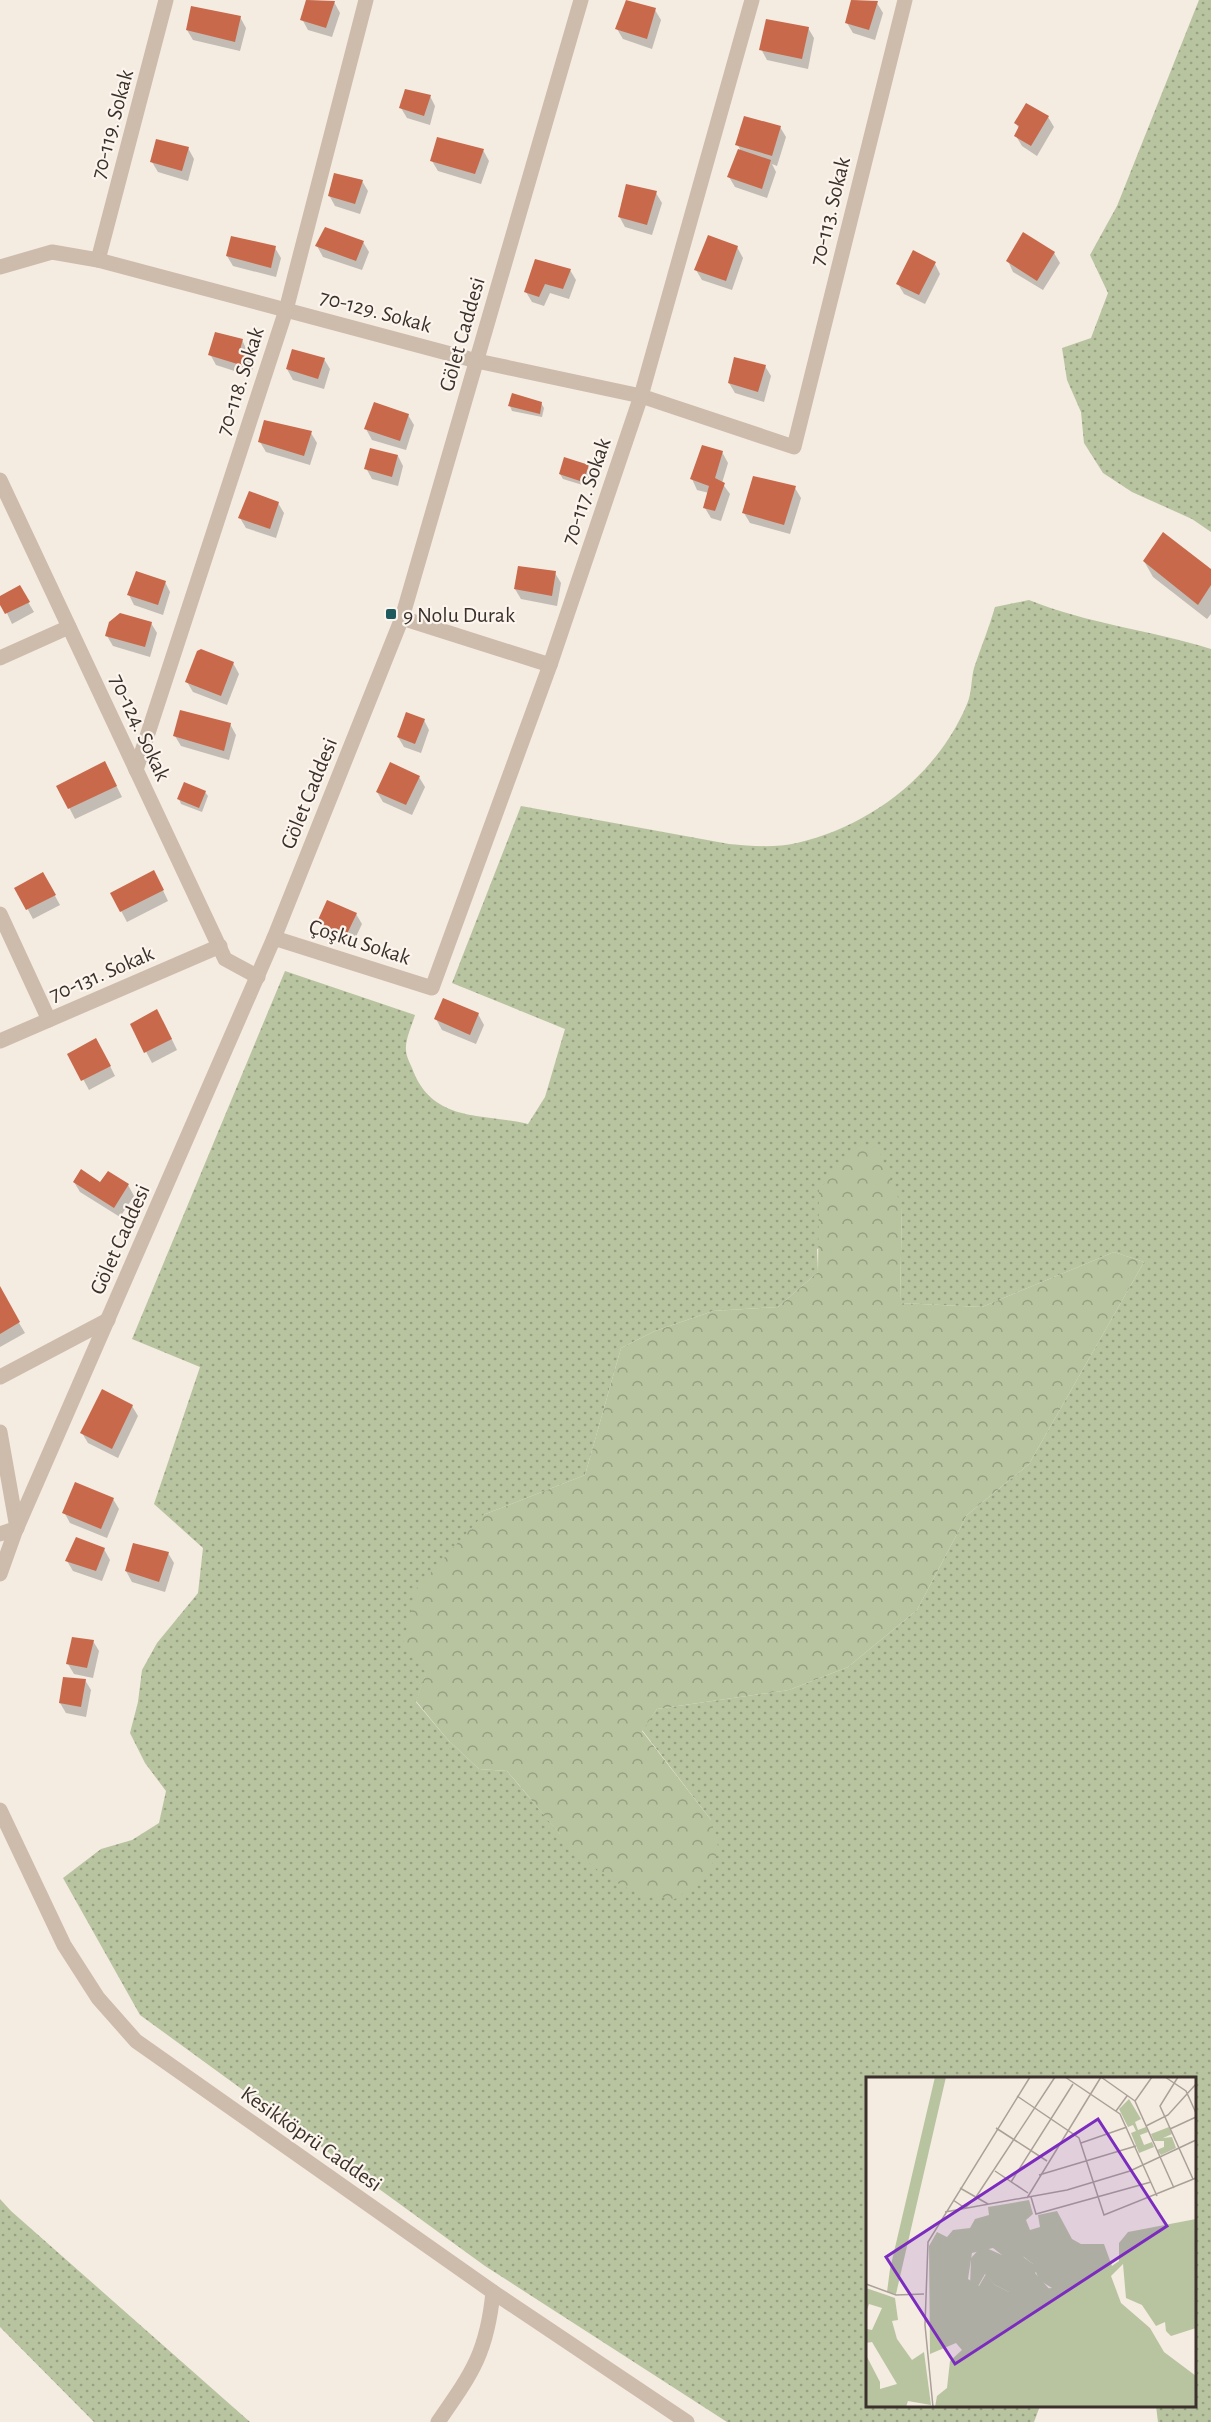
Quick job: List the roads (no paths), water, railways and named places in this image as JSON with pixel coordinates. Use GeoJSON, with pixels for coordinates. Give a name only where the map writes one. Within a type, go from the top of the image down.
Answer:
{"type":"FeatureCollection","features":[{"type":"Feature","properties":{"kind":"street","name":"70-119. Sokak"},"geometry":{"type":"LineString","coordinates":[[98,260],[166,0]]}},
{"type":"Feature","properties":{"kind":"street","name":"70-118. Sokak"},"geometry":{"type":"LineString","coordinates":[[136,770],[286,310],[366,0]]}},
{"type":"Feature","properties":{"kind":"street","name":"Gölet Caddesi"},"geometry":{"type":"LineString","coordinates":[[0,1574],[17,1528],[258,977],[402,618],[581,0]]}},
{"type":"Feature","properties":{"kind":"street","name":"70-117. Sokak"},"geometry":{"type":"LineString","coordinates":[[432,988],[550,665],[641,396],[752,0]]}},
{"type":"Feature","properties":{"kind":"street","name":"70-113. Sokak"},"geometry":{"type":"LineString","coordinates":[[796,433],[905,0]]}},
{"type":"Feature","properties":{"kind":"street","name":"70-129. Sokak"},"geometry":{"type":"LineString","coordinates":[[0,267],[52,252],[98,260],[477,361],[641,396],[794,447],[796,433]]}},
{"type":"Feature","properties":{"kind":"street","name":"70-124. Sokak"},"geometry":{"type":"LineString","coordinates":[[0,480],[225,959],[258,977]]}},
{"type":"Feature","properties":{"kind":"street"},"geometry":{"type":"LineString","coordinates":[[402,618],[550,665]]}},
{"type":"Feature","properties":{"kind":"street"},"geometry":{"type":"LineString","coordinates":[[0,658],[69,627]]}},
{"type":"Feature","properties":{"kind":"street"},"geometry":{"type":"LineString","coordinates":[[0,914],[49,1020]]}},
{"type":"Feature","properties":{"kind":"street","name":"Çoşku Sokak"},"geometry":{"type":"LineString","coordinates":[[274,938],[432,988]]}},
{"type":"Feature","properties":{"kind":"street","name":"70-131. Sokak"},"geometry":{"type":"LineString","coordinates":[[0,1041],[220,946]]}},
{"type":"Feature","properties":{"kind":"street"},"geometry":{"type":"LineString","coordinates":[[0,1377],[108,1320]]}},
{"type":"Feature","properties":{"kind":"street"},"geometry":{"type":"LineString","coordinates":[[0,1432],[17,1528],[0,1534]]}},
{"type":"Feature","properties":{"kind":"street","name":"Kesikköprü Caddesi"},"geometry":{"type":"LineString","coordinates":[[0,1810],[64,1945],[98,1998],[136,2041],[492,2292],[687,2422]]}},
{"type":"Feature","properties":{"kind":"street"},"geometry":{"type":"LineString","coordinates":[[438,2422],[475,2367],[489,2328],[492,2292]]}},
{"type":"Feature","properties":{"kind":"place","name":"9 Nolu Durak"},"geometry":{"type":"Point","coordinates":[391,614]}}]}
